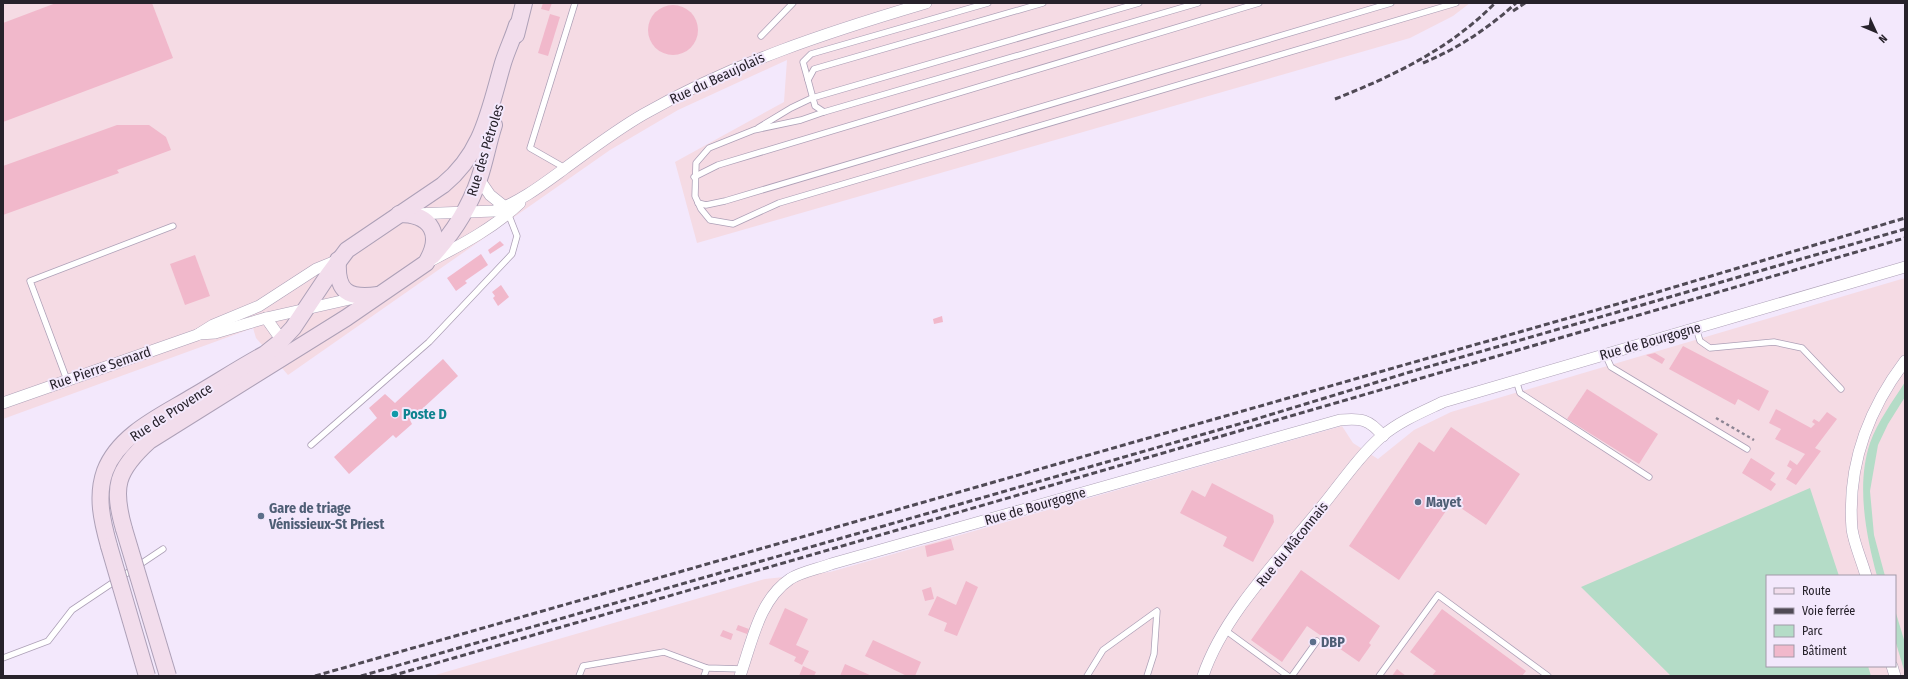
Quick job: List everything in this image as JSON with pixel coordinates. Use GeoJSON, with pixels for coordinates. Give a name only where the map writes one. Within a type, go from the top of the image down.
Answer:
{"type":"FeatureCollection","features":[{"type":"Feature","properties":{"kind":"main road","name":"Rue des Pétroles"},"geometry":{"type":"LineString","coordinates":[[404,214],[457,174],[475,148],[485,123],[504,60],[524,3]]}},
{"type":"Feature","properties":{"kind":"main road","name":"Rue des Pétroles"},"geometry":{"type":"LineString","coordinates":[[426,263],[450,236],[465,211],[479,179],[511,64],[517,26]]}},
{"type":"Feature","properties":{"kind":"main road","name":"Rue de Provence"},"geometry":{"type":"LineString","coordinates":[[147,676],[101,517],[100,498],[105,472],[116,452],[144,427],[265,354],[280,342],[294,328],[338,260],[348,250],[404,214]]}},
{"type":"Feature","properties":{"kind":"main road"},"geometry":{"type":"LineString","coordinates":[[404,214],[425,220],[434,235],[435,241],[432,253],[426,263]]}},
{"type":"Feature","properties":{"kind":"main road"},"geometry":{"type":"LineString","coordinates":[[338,260],[338,274],[342,285],[348,292],[361,297]]}},
{"type":"Feature","properties":{"kind":"main road","name":"Rue de Provence"},"geometry":{"type":"LineString","coordinates":[[168,676],[118,506],[120,480],[125,468],[140,450],[165,430],[346,318],[426,263]]}},
{"type":"Feature","properties":{"kind":"main road","name":"Rue de Provence"},"geometry":{"type":"LineString","coordinates":[[361,297],[378,295]]}},
{"type":"Feature","properties":{"kind":"street","name":"Rue du Beaujolais"},"geometry":{"type":"LineString","coordinates":[[426,263],[457,247],[626,125],[678,96],[713,78],[812,38],[926,3]]}},
{"type":"Feature","properties":{"kind":"street"},"geometry":{"type":"LineString","coordinates":[[479,179],[490,195],[507,210]]}},
{"type":"Feature","properties":{"kind":"street","name":"Rue du Beaujolais"},"geometry":{"type":"LineString","coordinates":[[404,214],[507,210]]}},
{"type":"Feature","properties":{"kind":"street","name":"Rue Pierre Semard"},"geometry":{"type":"LineString","coordinates":[[197,335],[213,325],[259,306],[316,269],[338,260]]}},
{"type":"Feature","properties":{"kind":"street","name":"Rue de Bourgogne"},"geometry":{"type":"LineString","coordinates":[[1398,425],[1443,402],[1905,267]]}},
{"type":"Feature","properties":{"kind":"street","name":"Rue Pierre Semard"},"geometry":{"type":"LineString","coordinates":[[3,403],[197,335],[215,333],[266,318],[361,297]]}},
{"type":"Feature","properties":{"kind":"street"},"geometry":{"type":"LineString","coordinates":[[266,318],[278,335],[280,342]]}},
{"type":"Feature","properties":{"kind":"street"},"geometry":{"type":"LineString","coordinates":[[1866,575],[1852,530],[1852,489],[1858,452],[1871,416],[1890,381],[1905,361]]}},
{"type":"Feature","properties":{"kind":"street","name":"Rue de Bourgogne"},"geometry":{"type":"LineString","coordinates":[[742,673],[762,612],[776,592],[791,578],[838,562],[1340,420],[1355,418],[1368,422],[1383,436]]}},
{"type":"Feature","properties":{"kind":"street","name":"Rue du Mâconnais"},"geometry":{"type":"LineString","coordinates":[[1203,676],[1208,662],[1224,630],[1246,600],[1371,446],[1398,425]]}},
{"type":"Feature","properties":{"kind":"lane"},"geometry":{"type":"LineString","coordinates":[[565,168],[530,148],[575,3]]}},
{"type":"Feature","properties":{"kind":"lane"},"geometry":{"type":"LineString","coordinates":[[761,36],[793,3]]}},
{"type":"Feature","properties":{"kind":"lane"},"geometry":{"type":"LineString","coordinates":[[824,112],[815,106],[803,62],[811,54],[988,3]]}},
{"type":"Feature","properties":{"kind":"lane"},"geometry":{"type":"LineString","coordinates":[[808,80],[814,69],[1043,3]]}},
{"type":"Feature","properties":{"kind":"lane"},"geometry":{"type":"LineString","coordinates":[[1139,3],[812,98],[790,108],[754,130],[709,148],[696,163],[694,177],[695,196],[701,210],[710,220],[733,224],[778,203],[1456,3]]}},
{"type":"Feature","properties":{"kind":"lane"},"geometry":{"type":"LineString","coordinates":[[754,130],[801,120],[1198,3]]}},
{"type":"Feature","properties":{"kind":"lane"},"geometry":{"type":"LineString","coordinates":[[694,177],[718,165],[1259,3]]}},
{"type":"Feature","properties":{"kind":"lane"},"geometry":{"type":"LineString","coordinates":[[698,203],[706,205],[724,201],[1391,3]]}},
{"type":"Feature","properties":{"kind":"lane"},"geometry":{"type":"LineString","coordinates":[[311,446],[429,342],[512,254],[517,236],[507,210]]}},
{"type":"Feature","properties":{"kind":"lane"},"geometry":{"type":"LineString","coordinates":[[67,380],[30,281],[173,226]]}},
{"type":"Feature","properties":{"kind":"lane"},"geometry":{"type":"LineString","coordinates":[[1696,328],[1700,341],[1710,348],[1774,342],[1802,348],[1841,389]]}},
{"type":"Feature","properties":{"kind":"lane"},"geometry":{"type":"LineString","coordinates":[[1605,354],[1611,367],[1747,449]]}},
{"type":"Feature","properties":{"kind":"lane"},"geometry":{"type":"LineString","coordinates":[[1516,380],[1520,393],[1649,477]]}},
{"type":"Feature","properties":{"kind":"lane"},"geometry":{"type":"LineString","coordinates":[[3,658],[48,641],[72,610],[163,548]]}},
{"type":"Feature","properties":{"kind":"lane"},"geometry":{"type":"LineString","coordinates":[[1380,676],[1438,595],[1548,676]]}},
{"type":"Feature","properties":{"kind":"lane"},"geometry":{"type":"LineString","coordinates":[[1087,676],[1103,650],[1157,611],[1154,654],[1147,676]]}},
{"type":"Feature","properties":{"kind":"lane"},"geometry":{"type":"LineString","coordinates":[[1224,630],[1288,676]]}},
{"type":"Feature","properties":{"kind":"lane"},"geometry":{"type":"LineString","coordinates":[[1292,676],[1317,641]]}},
{"type":"Feature","properties":{"kind":"lane"},"geometry":{"type":"LineString","coordinates":[[580,676],[583,666],[664,652],[707,668],[742,673]]}},
{"type":"Feature","properties":{"kind":"lane"},"geometry":{"type":"LineString","coordinates":[[704,676],[707,668]]}},
{"type":"Feature","properties":{"kind":"shaded area"},"geometry":{"type":"Polygon","coordinates":[[[3,3],[1470,3],[1453,16],[1410,38],[697,243],[675,162],[784,102],[787,60],[678,110],[610,150],[288,375],[256,338],[253,328],[3,419],[3,3]]]}},
{"type":"Feature","properties":{"kind":"shaded area"},"geometry":{"type":"Polygon","coordinates":[[[1905,278],[1905,676],[432,676],[765,579],[830,572],[1342,426],[1353,443],[1378,459],[1414,430],[1451,412],[1905,278]]]}},
{"type":"Feature","properties":{"kind":"green space"},"geometry":{"type":"Polygon","coordinates":[[[1905,382],[1905,397],[1888,424],[1878,445],[1870,491],[1874,535],[1885,575],[1877,575],[1866,527],[1863,493],[1866,459],[1870,443],[1886,411],[1905,382]]]}},
{"type":"Feature","properties":{"kind":"green space"},"geometry":{"type":"Polygon","coordinates":[[[1810,488],[1839,575],[1766,575],[1766,667],[1868,667],[1871,676],[1671,676],[1581,587],[1810,488]]]}},
{"type":"Feature","properties":{"kind":"green space"},"geometry":{"type":"Polygon","coordinates":[[[1896,613],[1905,643],[1905,673],[1896,643],[1896,613]]]}},
{"type":"Feature","properties":{"kind":"building"},"geometry":{"type":"Polygon","coordinates":[[[56,3],[152,3],[173,58],[3,122],[3,23],[56,3]]]}},
{"type":"Feature","properties":{"kind":"building"},"geometry":{"type":"Polygon","coordinates":[[[543,3],[552,3],[549,11],[541,9],[543,3]]]}},
{"type":"Feature","properties":{"kind":"building"},"geometry":{"type":"Polygon","coordinates":[[[668,5],[678,5],[691,12],[698,25],[698,35],[691,48],[678,55],[668,55],[659,51],[652,44],[648,35],[648,25],[652,16],[659,9],[668,5]]]}},
{"type":"Feature","properties":{"kind":"building"},"geometry":{"type":"Polygon","coordinates":[[[550,14],[560,17],[548,56],[538,53],[550,14]]]}},
{"type":"Feature","properties":{"kind":"building"},"geometry":{"type":"Polygon","coordinates":[[[117,125],[149,125],[166,137],[171,150],[117,170],[119,173],[3,215],[3,166],[117,125]]]}},
{"type":"Feature","properties":{"kind":"building"},"geometry":{"type":"Polygon","coordinates":[[[500,241],[504,245],[490,254],[488,250],[500,241]]]}},
{"type":"Feature","properties":{"kind":"building"},"geometry":{"type":"Polygon","coordinates":[[[481,254],[488,265],[465,281],[467,283],[456,291],[447,278],[481,254]]]}},
{"type":"Feature","properties":{"kind":"building"},"geometry":{"type":"Polygon","coordinates":[[[195,255],[210,296],[185,305],[170,264],[195,255]]]}},
{"type":"Feature","properties":{"kind":"building"},"geometry":{"type":"Polygon","coordinates":[[[501,285],[509,297],[498,306],[493,298],[495,296],[492,292],[501,285]]]}},
{"type":"Feature","properties":{"kind":"building"},"geometry":{"type":"Polygon","coordinates":[[[942,316],[943,322],[934,324],[933,319],[942,316]]]}},
{"type":"Feature","properties":{"kind":"building"},"geometry":{"type":"Polygon","coordinates":[[[1683,346],[1769,391],[1759,411],[1738,399],[1735,405],[1669,369],[1683,346]]]}},
{"type":"Feature","properties":{"kind":"building"},"geometry":{"type":"Polygon","coordinates":[[[1655,353],[1665,359],[1662,364],[1646,355],[1655,353]]]}},
{"type":"Feature","properties":{"kind":"building","name":"Poste D"},"geometry":{"type":"Polygon","coordinates":[[[443,359],[458,376],[410,420],[412,424],[396,438],[393,435],[349,474],[334,457],[377,418],[369,408],[385,394],[395,403],[443,359]]]}},
{"type":"Feature","properties":{"kind":"building"},"geometry":{"type":"Polygon","coordinates":[[[1587,389],[1658,434],[1639,464],[1567,419],[1587,389]]]}},
{"type":"Feature","properties":{"kind":"building"},"geometry":{"type":"Polygon","coordinates":[[[1776,409],[1811,428],[1815,424],[1812,422],[1814,419],[1819,422],[1827,412],[1837,419],[1815,448],[1821,451],[1796,485],[1786,479],[1792,469],[1787,466],[1790,460],[1797,465],[1805,454],[1775,439],[1781,429],[1769,423],[1776,409]]]}},
{"type":"Feature","properties":{"kind":"building"},"geometry":{"type":"Polygon","coordinates":[[[1451,427],[1520,474],[1486,525],[1452,502],[1399,580],[1349,546],[1419,442],[1434,452],[1451,427]]]}},
{"type":"Feature","properties":{"kind":"building"},"geometry":{"type":"Polygon","coordinates":[[[1751,458],[1775,473],[1770,480],[1776,484],[1771,491],[1742,473],[1751,458]]]}},
{"type":"Feature","properties":{"kind":"building"},"geometry":{"type":"Polygon","coordinates":[[[1212,483],[1273,515],[1274,522],[1253,562],[1223,546],[1227,537],[1180,513],[1192,490],[1205,497],[1212,483]]]}},
{"type":"Feature","properties":{"kind":"building"},"geometry":{"type":"Polygon","coordinates":[[[951,539],[954,550],[927,557],[925,546],[951,539]]]}},
{"type":"Feature","properties":{"kind":"building"},"geometry":{"type":"Polygon","coordinates":[[[1301,570],[1380,626],[1369,643],[1371,645],[1359,662],[1307,626],[1282,662],[1251,640],[1301,570]]]}},
{"type":"Feature","properties":{"kind":"building"},"geometry":{"type":"Polygon","coordinates":[[[966,581],[978,587],[957,636],[944,631],[947,623],[928,615],[937,596],[956,605],[966,581]]]}},
{"type":"Feature","properties":{"kind":"building"},"geometry":{"type":"Polygon","coordinates":[[[931,587],[934,599],[925,601],[922,590],[931,587]]]}},
{"type":"Feature","properties":{"kind":"building"},"geometry":{"type":"Polygon","coordinates":[[[785,608],[808,619],[796,645],[809,651],[802,665],[794,661],[796,657],[769,644],[785,608]]]}},
{"type":"Feature","properties":{"kind":"building"},"geometry":{"type":"Polygon","coordinates":[[[1442,609],[1526,671],[1522,676],[1432,676],[1436,671],[1410,652],[1442,609]]]}},
{"type":"Feature","properties":{"kind":"building"},"geometry":{"type":"Polygon","coordinates":[[[738,625],[749,629],[747,634],[736,630],[738,625]]]}},
{"type":"Feature","properties":{"kind":"building"},"geometry":{"type":"Polygon","coordinates":[[[723,630],[733,634],[731,640],[720,636],[723,630]]]}},
{"type":"Feature","properties":{"kind":"building"},"geometry":{"type":"Polygon","coordinates":[[[873,640],[921,662],[915,676],[907,676],[865,656],[873,640]]]}},
{"type":"Feature","properties":{"kind":"building"},"geometry":{"type":"Polygon","coordinates":[[[845,664],[872,676],[840,676],[845,664]]]}},
{"type":"Feature","properties":{"kind":"building"},"geometry":{"type":"Polygon","coordinates":[[[803,666],[816,672],[814,676],[799,676],[803,666]]]}},
{"type":"Feature","properties":{"kind":"building"},"geometry":{"type":"Polygon","coordinates":[[[1397,669],[1406,676],[1392,676],[1397,669]]]}},
{"type":"Feature","properties":{"kind":"railway"},"geometry":{"type":"LineString","coordinates":[[1335,99],[1378,81],[1420,60],[1459,34],[1495,3]]}},
{"type":"Feature","properties":{"kind":"railway"},"geometry":{"type":"LineString","coordinates":[[1423,63],[1472,37],[1495,21],[1516,3]]}},
{"type":"Feature","properties":{"kind":"railway"},"geometry":{"type":"LineString","coordinates":[[1513,11],[1525,3]]}},
{"type":"Feature","properties":{"kind":"railway"},"geometry":{"type":"LineString","coordinates":[[315,676],[1621,303],[1905,218]]}},
{"type":"Feature","properties":{"kind":"railway"},"geometry":{"type":"LineString","coordinates":[[361,676],[1253,420],[1410,372],[1905,229]]}},
{"type":"Feature","properties":{"kind":"railway"},"geometry":{"type":"LineString","coordinates":[[391,676],[1905,238]]}},
{"type":"Feature","properties":{"kind":"place","name":"Poste D"},"geometry":{"type":"Point","coordinates":[395,414]}},
{"type":"Feature","properties":{"kind":"place","name":"Mayet"},"geometry":{"type":"Point","coordinates":[1418,502]}},
{"type":"Feature","properties":{"kind":"place","name":"Gare de triage Vénissieux-St Priest"},"geometry":{"type":"Point","coordinates":[261,516]}},
{"type":"Feature","properties":{"kind":"place","name":"DBP"},"geometry":{"type":"Point","coordinates":[1313,642]}}]}
